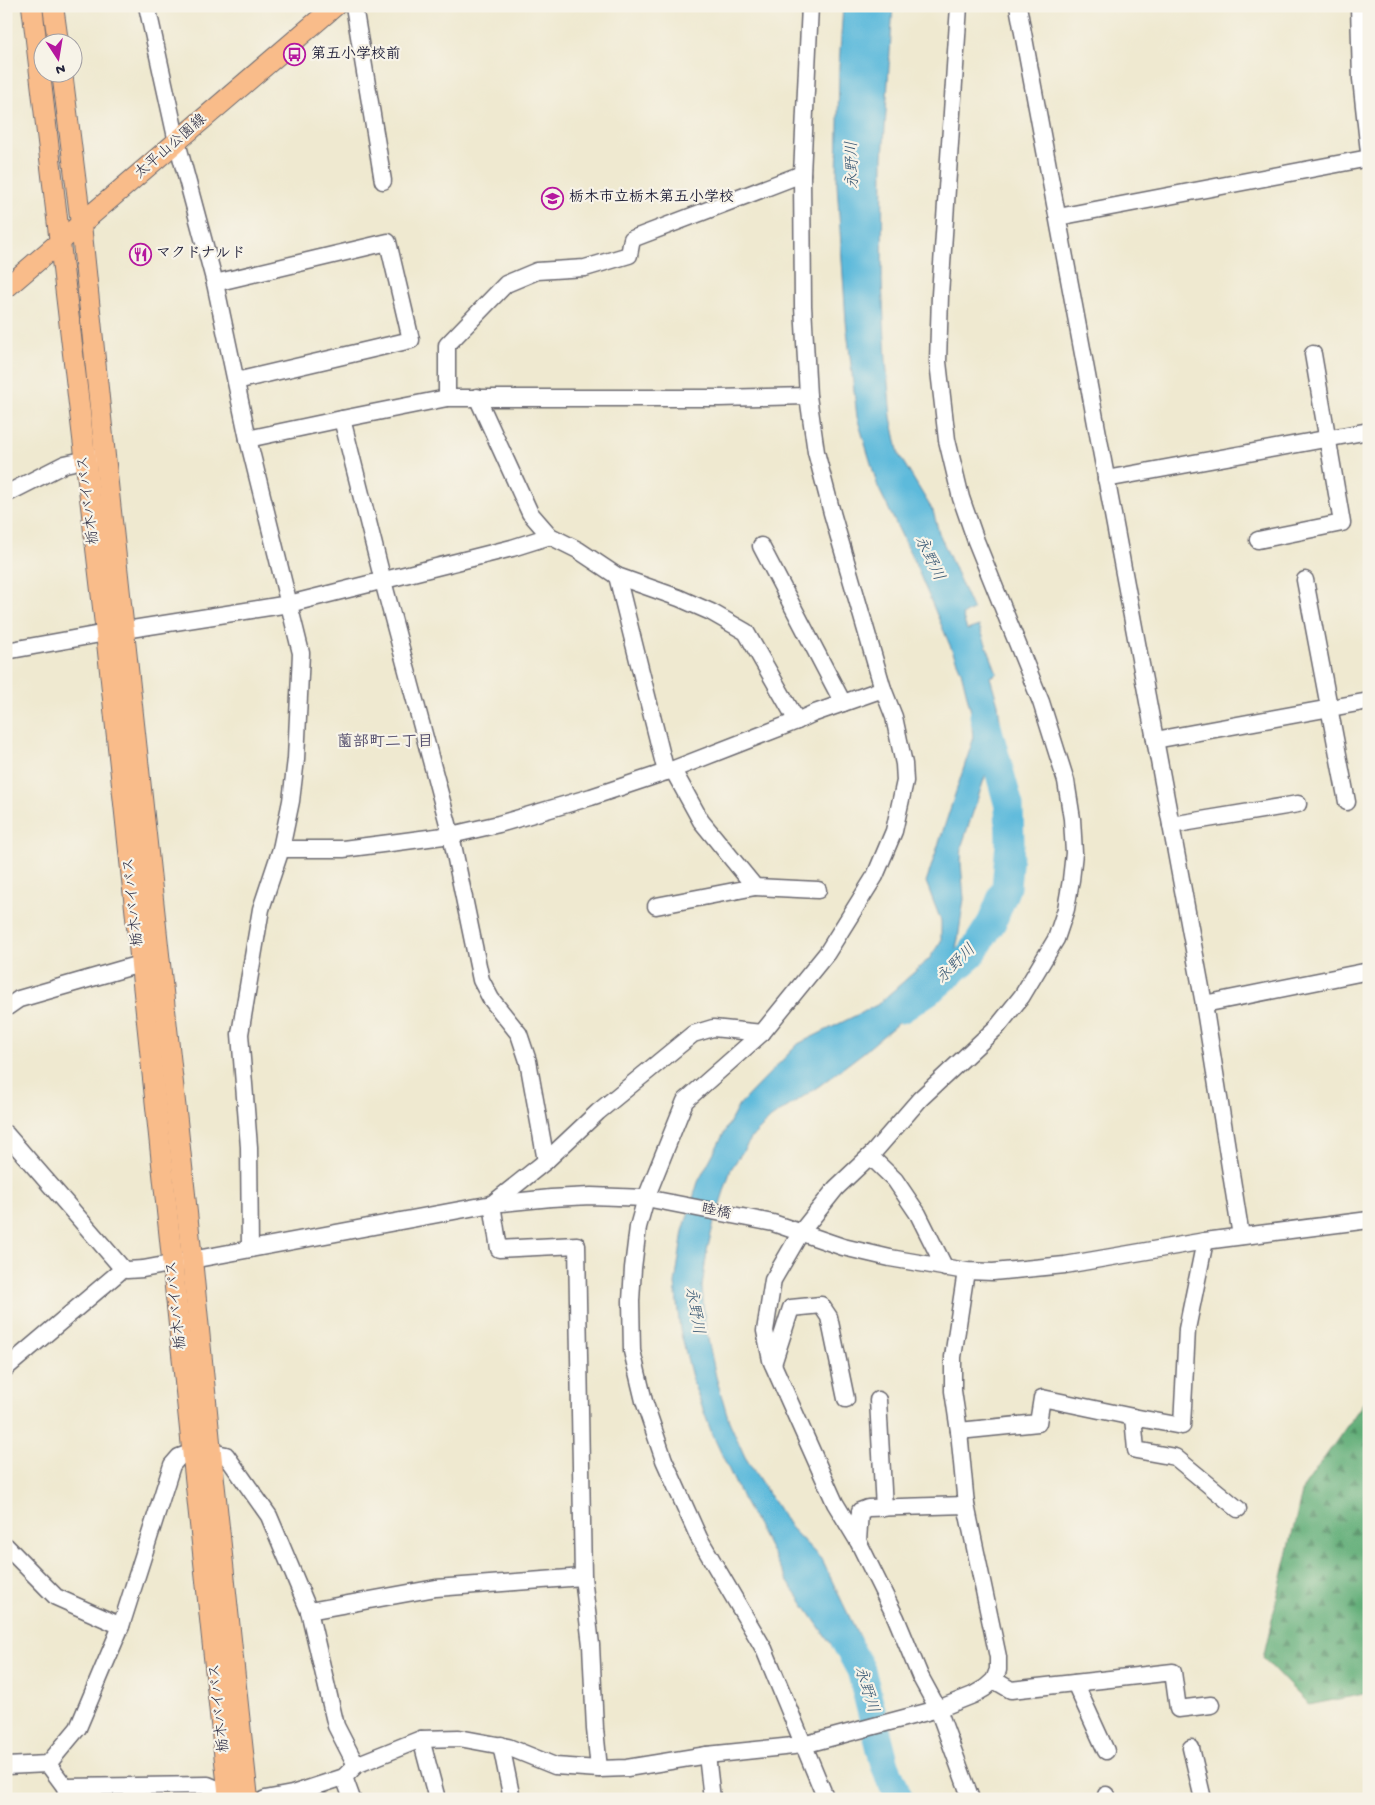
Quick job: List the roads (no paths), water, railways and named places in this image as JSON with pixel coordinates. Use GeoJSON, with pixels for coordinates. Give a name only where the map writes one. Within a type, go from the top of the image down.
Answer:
{"type":"FeatureCollection","features":[{"type":"Feature","properties":{"kind":"main road","name":"栃木バイパス"},"geometry":{"type":"LineString","coordinates":[[32,6],[84,460],[115,631],[183,1261],[233,1797]]}},
{"type":"Feature","properties":{"kind":"main road"},"geometry":{"type":"LineString","coordinates":[[53,6],[57,32]]}},
{"type":"Feature","properties":{"kind":"main road","name":"太平山公園線"},"geometry":{"type":"LineString","coordinates":[[6,288],[335,6]]}},
{"type":"Feature","properties":{"kind":"main road","name":"栃木バイパス"},"geometry":{"type":"LineString","coordinates":[[63,82],[81,224],[104,456],[140,964],[183,1261]]}},
{"type":"Feature","properties":{"kind":"main road","name":"栃木バイパス"},"geometry":{"type":"LineString","coordinates":[[202,1452],[248,1799]]}},
{"type":"Feature","properties":{"kind":"street"},"geometry":{"type":"LineString","coordinates":[[147,6],[177,142],[215,283],[248,440],[301,653],[296,759],[291,801],[281,849],[261,909],[240,1034],[249,1147],[250,1248]]}},
{"type":"Feature","properties":{"kind":"street"},"geometry":{"type":"LineString","coordinates":[[354,6],[383,182]]}},
{"type":"Feature","properties":{"kind":"street"},"geometry":{"type":"LineString","coordinates":[[810,6],[802,174],[803,306],[808,396],[816,452],[883,689],[894,716],[904,764],[905,781],[894,831],[875,876],[827,953],[762,1033],[685,1101],[653,1199],[638,1227],[631,1301],[632,1351],[644,1401],[664,1460],[699,1538],[764,1649],[811,1743],[826,1799]]}},
{"type":"Feature","properties":{"kind":"street"},"geometry":{"type":"LineString","coordinates":[[959,6],[938,353],[948,440],[961,498],[976,541],[1041,702],[1055,741],[1066,781],[1072,819],[1074,853],[1066,909],[1056,939],[1022,996],[998,1026],[920,1099],[870,1156],[836,1188],[801,1232],[773,1280],[765,1331],[773,1364],[835,1503],[858,1541],[896,1618],[920,1676],[938,1709],[971,1799]]}},
{"type":"Feature","properties":{"kind":"street"},"geometry":{"type":"LineString","coordinates":[[1018,6],[1172,825],[1204,1004],[1241,1236]]}},
{"type":"Feature","properties":{"kind":"street"},"geometry":{"type":"LineString","coordinates":[[1362,16],[1361,79],[1369,152]]}},
{"type":"Feature","properties":{"kind":"street"},"geometry":{"type":"LineString","coordinates":[[1058,218],[1369,158]]}},
{"type":"Feature","properties":{"kind":"street"},"geometry":{"type":"LineString","coordinates":[[447,398],[447,345],[506,284],[537,271],[585,268],[629,255],[632,239],[802,174]]}},
{"type":"Feature","properties":{"kind":"street"},"geometry":{"type":"LineString","coordinates":[[215,283],[388,242],[411,340],[236,381]]}},
{"type":"Feature","properties":{"kind":"street"},"geometry":{"type":"LineString","coordinates":[[1258,540],[1342,523],[1313,354]]}},
{"type":"Feature","properties":{"kind":"street"},"geometry":{"type":"LineString","coordinates":[[248,440],[447,398],[719,398],[808,396]]}},
{"type":"Feature","properties":{"kind":"street"},"geometry":{"type":"LineString","coordinates":[[477,397],[530,513],[550,536],[578,550],[617,576],[679,598],[711,612],[746,632],[796,721]]}},
{"type":"Feature","properties":{"kind":"street"},"geometry":{"type":"LineString","coordinates":[[342,419],[382,581],[451,835],[481,980],[491,999],[519,1034],[528,1061],[546,1161]]}},
{"type":"Feature","properties":{"kind":"street"},"geometry":{"type":"LineString","coordinates":[[1106,479],[1369,431]]}},
{"type":"Feature","properties":{"kind":"street"},"geometry":{"type":"LineString","coordinates":[[6,494],[65,464],[104,456]]}},
{"type":"Feature","properties":{"kind":"street"},"geometry":{"type":"LineString","coordinates":[[6,651],[115,631],[289,604],[512,548],[550,536]]}},
{"type":"Feature","properties":{"kind":"street"},"geometry":{"type":"LineString","coordinates":[[761,546],[843,703]]}},
{"type":"Feature","properties":{"kind":"street"},"geometry":{"type":"LineString","coordinates":[[617,576],[669,771],[701,821],[755,887]]}},
{"type":"Feature","properties":{"kind":"street"},"geometry":{"type":"LineString","coordinates":[[1305,580],[1347,802]]}},
{"type":"Feature","properties":{"kind":"street"},"geometry":{"type":"LineString","coordinates":[[281,849],[343,848],[451,835],[546,811],[669,771],[812,714],[883,689]]}},
{"type":"Feature","properties":{"kind":"street"},"geometry":{"type":"LineString","coordinates":[[1155,740],[1369,701]]}},
{"type":"Feature","properties":{"kind":"street"},"geometry":{"type":"LineString","coordinates":[[1172,825],[1298,804]]}},
{"type":"Feature","properties":{"kind":"street"},"geometry":{"type":"LineString","coordinates":[[656,906],[755,887],[818,890]]}},
{"type":"Feature","properties":{"kind":"street"},"geometry":{"type":"LineString","coordinates":[[6,1008],[19,999],[140,964]]}},
{"type":"Feature","properties":{"kind":"street"},"geometry":{"type":"LineString","coordinates":[[1204,1004],[1369,972]]}},
{"type":"Feature","properties":{"kind":"street"},"geometry":{"type":"LineString","coordinates":[[599,1769],[591,1646],[583,1577],[577,1245],[499,1249],[492,1204],[546,1161],[598,1112],[693,1034],[713,1028],[762,1033]]}},
{"type":"Feature","properties":{"kind":"street"},"geometry":{"type":"LineString","coordinates":[[6,1134],[123,1268],[6,1368]]}},
{"type":"Feature","properties":{"kind":"street"},"geometry":{"type":"LineString","coordinates":[[870,1156],[895,1180],[918,1214],[945,1268]]}},
{"type":"Feature","properties":{"kind":"street","name":"睦橋"},"geometry":{"type":"LineString","coordinates":[[123,1268],[134,1270],[492,1204],[581,1196],[653,1199],[773,1223],[843,1247],[890,1258],[966,1271],[993,1272],[1065,1265],[1205,1241],[1369,1220]]}},
{"type":"Feature","properties":{"kind":"street"},"geometry":{"type":"LineString","coordinates":[[959,1431],[1038,1423],[1042,1398],[1133,1418],[1182,1426],[1187,1329],[1205,1241]]}},
{"type":"Feature","properties":{"kind":"street"},"geometry":{"type":"LineString","coordinates":[[265,1799],[292,1794],[344,1777],[356,1765],[421,1739],[459,1738],[508,1747],[555,1766],[599,1769],[628,1768],[811,1743],[938,1709],[973,1696],[985,1688],[994,1680],[998,1670],[998,1657],[966,1506],[953,1391],[953,1357],[966,1271]]}},
{"type":"Feature","properties":{"kind":"street"},"geometry":{"type":"LineString","coordinates":[[773,1364],[791,1308],[821,1305],[829,1317],[846,1400]]}},
{"type":"Feature","properties":{"kind":"street"},"geometry":{"type":"LineString","coordinates":[[878,1400],[884,1508]]}},
{"type":"Feature","properties":{"kind":"street"},"geometry":{"type":"LineString","coordinates":[[1133,1418],[1136,1450],[1175,1458],[1238,1509]]}},
{"type":"Feature","properties":{"kind":"street"},"geometry":{"type":"LineString","coordinates":[[6,1766],[48,1764],[78,1728],[121,1626],[172,1465],[179,1457],[202,1452],[226,1455],[269,1516],[309,1612],[336,1726],[356,1765]]}},
{"type":"Feature","properties":{"kind":"street"},"geometry":{"type":"LineString","coordinates":[[858,1541],[860,1511],[868,1508],[966,1506]]}},
{"type":"Feature","properties":{"kind":"street"},"geometry":{"type":"LineString","coordinates":[[8,1550],[56,1597],[121,1626]]}},
{"type":"Feature","properties":{"kind":"street"},"geometry":{"type":"LineString","coordinates":[[309,1612],[436,1588],[583,1577]]}},
{"type":"Feature","properties":{"kind":"street"},"geometry":{"type":"LineString","coordinates":[[994,1680],[1011,1690],[1173,1672],[1178,1709],[1211,1705]]}},
{"type":"Feature","properties":{"kind":"street"},"geometry":{"type":"LineString","coordinates":[[1075,1683],[1106,1751]]}},
{"type":"Feature","properties":{"kind":"street"},"geometry":{"type":"LineString","coordinates":[[421,1739],[437,1799]]}},
{"type":"Feature","properties":{"kind":"street"},"geometry":{"type":"LineString","coordinates":[[501,1746],[512,1799]]}},
{"type":"Feature","properties":{"kind":"street"},"geometry":{"type":"LineString","coordinates":[[1191,1748],[1202,1799]]}},
{"type":"Feature","properties":{"kind":"street"},"geometry":{"type":"LineString","coordinates":[[707,1756],[712,1799]]}},
{"type":"Feature","properties":{"kind":"street"},"geometry":{"type":"LineString","coordinates":[[48,1764],[66,1793],[208,1785],[233,1797]]}},
{"type":"Feature","properties":{"kind":"street"},"geometry":{"type":"LineString","coordinates":[[344,1777],[352,1799]]}},
{"type":"Feature","properties":{"kind":"water"},"geometry":{"type":"Polygon","coordinates":[[[843,6],[893,6],[883,158],[882,281],[891,417],[899,455],[933,511],[939,533],[973,610],[962,615],[967,630],[979,626],[997,673],[990,677],[998,704],[1001,729],[962,845],[961,863],[964,899],[958,939],[951,968],[917,1007],[864,1052],[819,1086],[771,1118],[753,1136],[731,1169],[707,1251],[702,1287],[705,1325],[716,1377],[729,1421],[745,1457],[790,1527],[822,1560],[875,1670],[856,1680],[788,1582],[742,1498],[711,1431],[694,1385],[680,1330],[675,1284],[683,1231],[698,1182],[739,1105],[798,1044],[877,1005],[929,959],[941,941],[941,921],[926,882],[973,740],[971,712],[961,671],[913,559],[878,487],[857,417],[846,321],[837,184],[839,66],[843,6]]]}},
{"type":"Feature","properties":{"kind":"waterway","name":"永野川"},"geometry":{"type":"LineString","coordinates":[[901,1009],[934,987],[971,955],[992,922],[1006,887],[1010,843],[1009,806],[984,716]]}},
{"type":"Feature","properties":{"kind":"waterway","name":"永野川"},"geometry":{"type":"LineString","coordinates":[[845,1641],[861,1670],[885,1765],[899,1799]]}},
{"type":"Feature","properties":{"kind":"place","name":"第五小学校前"},"geometry":{"type":"Point","coordinates":[295,55]}},
{"type":"Feature","properties":{"kind":"place","name":"栃木市立栃木第五小学校"},"geometry":{"type":"Point","coordinates":[553,198]}},
{"type":"Feature","properties":{"kind":"place","name":"マクドナルド"},"geometry":{"type":"Point","coordinates":[140,254]}},
{"type":"Feature","properties":{"kind":"district","name":"薗部町二丁目"},"geometry":{"type":"Point","coordinates":[385,743]}}]}
